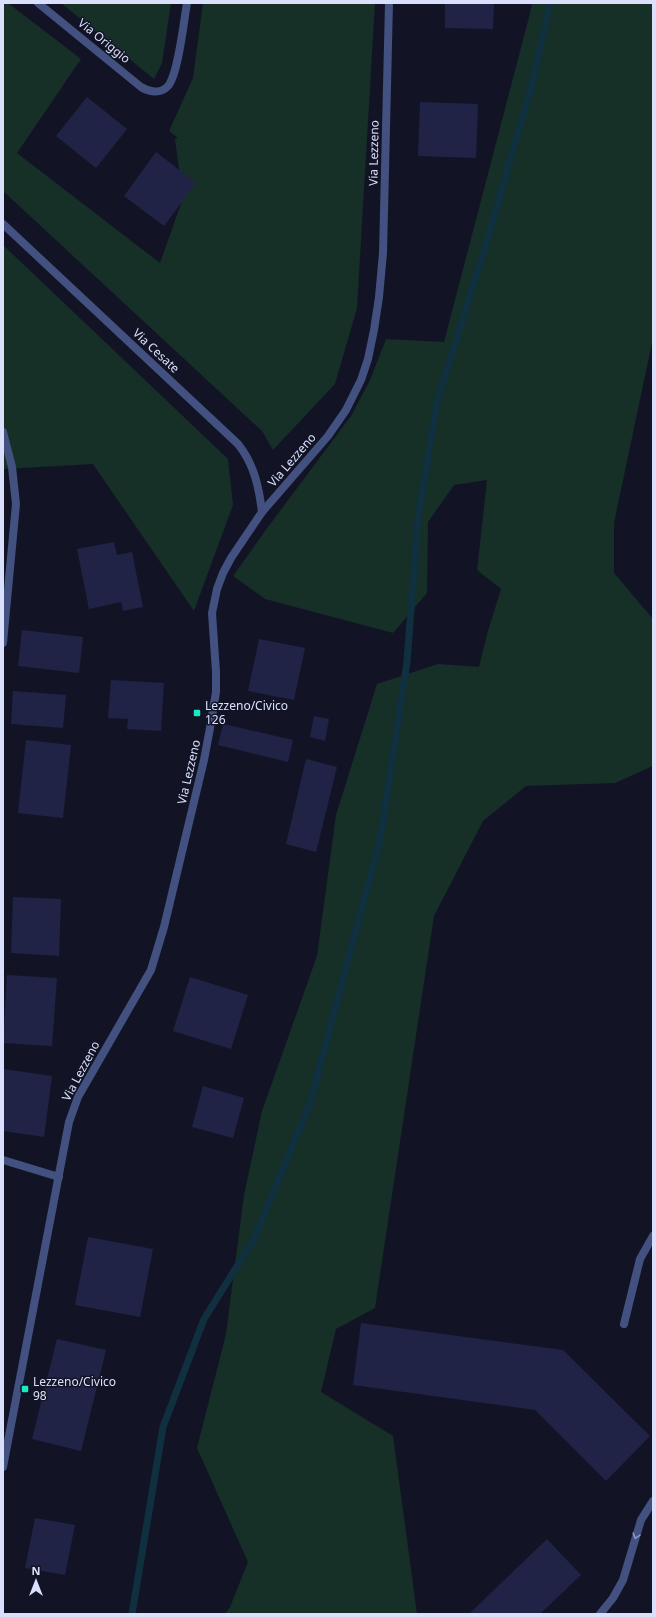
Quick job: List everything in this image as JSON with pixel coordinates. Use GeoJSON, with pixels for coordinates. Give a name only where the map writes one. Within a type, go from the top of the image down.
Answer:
{"type":"FeatureCollection","features":[{"type":"Feature","properties":{"kind":"street","name":"Via Origgio"},"geometry":{"type":"LineString","coordinates":[[38,3],[141,87],[147,90],[158,91],[167,87],[172,76],[187,3]]}},
{"type":"Feature","properties":{"kind":"street","name":"Via Lezzeno"},"geometry":{"type":"LineString","coordinates":[[3,1467],[70,1122],[78,1097],[151,970],[163,933],[204,760],[213,715],[216,672],[212,622],[213,605],[217,589],[230,558],[262,512],[338,423],[354,396],[368,359],[379,297],[383,253],[389,3]]}},
{"type":"Feature","properties":{"kind":"street","name":"Via Cesate"},"geometry":{"type":"LineString","coordinates":[[3,224],[238,444],[254,470],[262,512]]}},
{"type":"Feature","properties":{"kind":"street"},"geometry":{"type":"LineString","coordinates":[[3,432],[12,467],[16,504],[3,643]]}},
{"type":"Feature","properties":{"kind":"street"},"geometry":{"type":"LineString","coordinates":[[3,1160],[59,1177]]}},
{"type":"Feature","properties":{"kind":"street"},"geometry":{"type":"LineString","coordinates":[[624,1324],[640,1259],[653,1236]]}},
{"type":"Feature","properties":{"kind":"street"},"geometry":{"type":"LineString","coordinates":[[600,1614],[613,1598],[623,1580],[641,1520],[653,1501]]}},
{"type":"Feature","properties":{"kind":"green space"},"geometry":{"type":"Polygon","coordinates":[[[3,3],[8,3],[81,59],[17,153],[160,263],[183,198],[175,139],[178,138],[169,131],[193,78],[203,3],[375,3],[357,308],[335,384],[273,450],[262,431],[3,191],[3,3]]]}},
{"type":"Feature","properties":{"kind":"green space"},"geometry":{"type":"Polygon","coordinates":[[[61,3],[171,3],[162,63],[154,79],[61,3]]]}},
{"type":"Feature","properties":{"kind":"green space"},"geometry":{"type":"Polygon","coordinates":[[[532,3],[653,3],[653,338],[614,523],[614,573],[653,619],[653,766],[615,783],[526,786],[483,821],[434,916],[375,1308],[336,1329],[321,1392],[393,1436],[417,1614],[225,1614],[230,1607],[248,1562],[197,1448],[226,1334],[244,1195],[262,1111],[317,956],[336,815],[377,684],[438,664],[479,667],[501,589],[477,570],[487,480],[454,485],[428,522],[427,593],[393,633],[265,599],[233,576],[351,416],[370,380],[386,339],[444,342],[532,3]]]}},
{"type":"Feature","properties":{"kind":"green space"},"geometry":{"type":"Polygon","coordinates":[[[3,245],[228,459],[233,505],[194,611],[93,464],[4,469],[3,245]]]}},
{"type":"Feature","properties":{"kind":"building"},"geometry":{"type":"Polygon","coordinates":[[[445,3],[494,3],[493,29],[445,28],[445,3]]]}},
{"type":"Feature","properties":{"kind":"building"},"geometry":{"type":"Polygon","coordinates":[[[87,97],[127,129],[96,168],[56,136],[87,97]]]}},
{"type":"Feature","properties":{"kind":"building"},"geometry":{"type":"Polygon","coordinates":[[[420,102],[478,104],[476,158],[418,156],[420,102]]]}},
{"type":"Feature","properties":{"kind":"building"},"geometry":{"type":"Polygon","coordinates":[[[156,152],[196,183],[164,226],[124,196],[156,152]]]}},
{"type":"Feature","properties":{"kind":"building"},"geometry":{"type":"Polygon","coordinates":[[[114,542],[117,555],[132,552],[143,607],[123,611],[121,602],[89,609],[77,549],[114,542]]]}},
{"type":"Feature","properties":{"kind":"building"},"geometry":{"type":"Polygon","coordinates":[[[22,630],[83,637],[79,673],[18,666],[22,630]]]}},
{"type":"Feature","properties":{"kind":"building"},"geometry":{"type":"Polygon","coordinates":[[[259,639],[305,648],[294,700],[248,691],[259,639]]]}},
{"type":"Feature","properties":{"kind":"building"},"geometry":{"type":"Polygon","coordinates":[[[111,680],[164,683],[161,731],[127,729],[128,719],[108,718],[111,680]]]}},
{"type":"Feature","properties":{"kind":"building"},"geometry":{"type":"Polygon","coordinates":[[[13,691],[66,695],[63,728],[11,724],[13,691]]]}},
{"type":"Feature","properties":{"kind":"building"},"geometry":{"type":"Polygon","coordinates":[[[314,716],[329,719],[325,741],[310,737],[314,716]]]}},
{"type":"Feature","properties":{"kind":"building"},"geometry":{"type":"Polygon","coordinates":[[[223,724],[293,740],[288,762],[218,745],[223,724]]]}},
{"type":"Feature","properties":{"kind":"building"},"geometry":{"type":"Polygon","coordinates":[[[26,740],[71,745],[63,818],[18,813],[26,740]]]}},
{"type":"Feature","properties":{"kind":"building"},"geometry":{"type":"Polygon","coordinates":[[[306,759],[337,767],[316,852],[286,844],[306,759]]]}},
{"type":"Feature","properties":{"kind":"building"},"geometry":{"type":"Polygon","coordinates":[[[13,897],[61,899],[59,956],[11,953],[13,897]]]}},
{"type":"Feature","properties":{"kind":"building"},"geometry":{"type":"Polygon","coordinates":[[[7,975],[57,978],[52,1046],[3,1043],[7,975]]]}},
{"type":"Feature","properties":{"kind":"building"},"geometry":{"type":"Polygon","coordinates":[[[190,977],[248,995],[231,1049],[173,1031],[190,977]]]}},
{"type":"Feature","properties":{"kind":"building"},"geometry":{"type":"Polygon","coordinates":[[[3,1069],[52,1076],[44,1137],[3,1131],[3,1069]]]}},
{"type":"Feature","properties":{"kind":"building"},"geometry":{"type":"Polygon","coordinates":[[[203,1086],[244,1098],[233,1138],[192,1127],[203,1086]]]}},
{"type":"Feature","properties":{"kind":"building"},"geometry":{"type":"Polygon","coordinates":[[[88,1237],[153,1249],[140,1317],[75,1305],[88,1237]]]}},
{"type":"Feature","properties":{"kind":"building"},"geometry":{"type":"Polygon","coordinates":[[[361,1323],[563,1350],[650,1436],[606,1481],[535,1410],[353,1385],[361,1323]]]}},
{"type":"Feature","properties":{"kind":"building"},"geometry":{"type":"Polygon","coordinates":[[[57,1339],[106,1350],[81,1451],[32,1439],[57,1339]]]}},
{"type":"Feature","properties":{"kind":"building"},"geometry":{"type":"Polygon","coordinates":[[[35,1518],[75,1525],[65,1575],[25,1568],[35,1518]]]}},
{"type":"Feature","properties":{"kind":"building"},"geometry":{"type":"Polygon","coordinates":[[[547,1539],[581,1575],[540,1614],[469,1614],[547,1539]]]}},
{"type":"Feature","properties":{"kind":"waterway"},"geometry":{"type":"LineString","coordinates":[[132,1614],[163,1427],[204,1319],[254,1239],[310,1103],[380,840],[407,662],[418,518],[437,402],[488,237],[532,84],[550,3]]}},
{"type":"Feature","properties":{"kind":"place","name":"Lezzeno/Civico 126"},"geometry":{"type":"Point","coordinates":[197,713]}},
{"type":"Feature","properties":{"kind":"place","name":"Lezzeno/Civico 98"},"geometry":{"type":"Point","coordinates":[25,1389]}}]}
